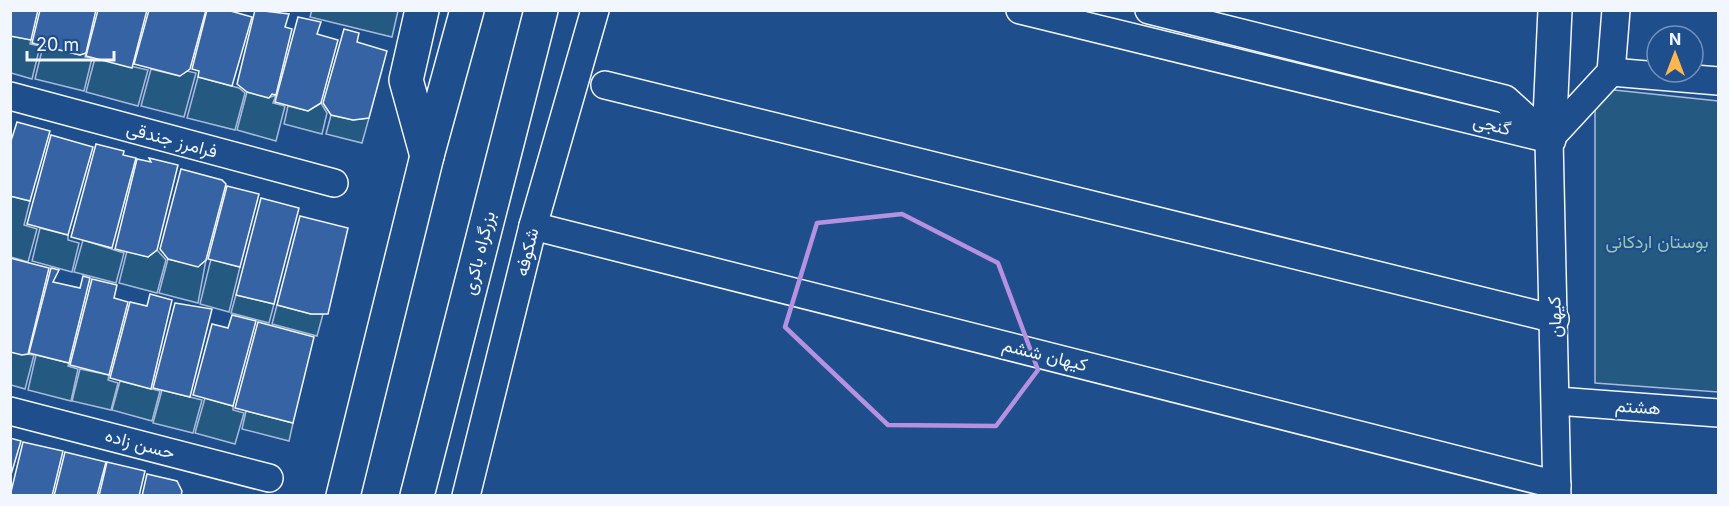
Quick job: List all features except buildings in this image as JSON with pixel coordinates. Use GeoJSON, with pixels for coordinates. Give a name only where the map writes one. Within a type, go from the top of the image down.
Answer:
{"type":"FeatureCollection","features":[{"type":"Feature","properties":{"kind":"main road"},"geometry":{"type":"LineString","coordinates":[[422,10],[406,80],[427,156]]}},
{"type":"Feature","properties":{"kind":"main road"},"geometry":{"type":"LineString","coordinates":[[343,495],[427,156],[467,10]]}},
{"type":"Feature","properties":{"kind":"main road","name":"بزرگراه باکری"},"geometry":{"type":"LineString","coordinates":[[417,495],[541,10]]}},
{"type":"Feature","properties":{"kind":"main road","name":"کیهان"},"geometry":{"type":"LineString","coordinates":[[1549,139],[1555,10]]}},
{"type":"Feature","properties":{"kind":"street","name":"شکوفه"},"geometry":{"type":"LineString","coordinates":[[466,495],[533,226],[595,10]]}},
{"type":"Feature","properties":{"kind":"street","name":"گنجی"},"geometry":{"type":"LineString","coordinates":[[1020,10],[1549,139]]}},
{"type":"Feature","properties":{"kind":"street","name":"گنجی"},"geometry":{"type":"LineString","coordinates":[[1149,10],[1505,99],[1549,139]]}},
{"type":"Feature","properties":{"kind":"street"},"geometry":{"type":"LineString","coordinates":[[1549,139],[1611,72],[1616,10]]}},
{"type":"Feature","properties":{"kind":"street"},"geometry":{"type":"LineString","coordinates":[[1611,72],[1719,81]]}},
{"type":"Feature","properties":{"kind":"street"},"geometry":{"type":"LineString","coordinates":[[605,85],[1555,319]]}},
{"type":"Feature","properties":{"kind":"street","name":"فرامرز جندقی"},"geometry":{"type":"LineString","coordinates":[[10,96],[334,183]]}},
{"type":"Feature","properties":{"kind":"street","name":"کیهان"},"geometry":{"type":"LineString","coordinates":[[1549,139],[1557,401],[1557,490]]}},
{"type":"Feature","properties":{"kind":"street","name":"کیهان ششم"},"geometry":{"type":"LineString","coordinates":[[533,226],[1557,490]]}},
{"type":"Feature","properties":{"kind":"street","name":"هشتم"},"geometry":{"type":"LineString","coordinates":[[1557,401],[1719,413]]}},
{"type":"Feature","properties":{"kind":"street","name":"حسن زاده"},"geometry":{"type":"LineString","coordinates":[[10,411],[269,478]]}},
{"type":"Feature","properties":{"kind":"highlighted area"},"geometry":{"type":"Polygon","coordinates":[[[902,214],[998,263],[1038,370],[996,426],[888,425],[785,327],[817,223],[902,214]]]}},
{"type":"Feature","properties":{"kind":"green space"},"geometry":{"type":"Polygon","coordinates":[[[312,10],[398,11],[392,37],[310,17],[312,10]]]}},
{"type":"Feature","properties":{"kind":"green space"},"geometry":{"type":"Polygon","coordinates":[[[10,36],[31,40],[30,44],[40,46],[32,79],[11,73],[10,36]]]}},
{"type":"Feature","properties":{"kind":"green space"},"geometry":{"type":"Polygon","coordinates":[[[43,46],[80,55],[86,53],[85,57],[92,58],[84,91],[35,79],[43,46]]]}},
{"type":"Feature","properties":{"kind":"green space"},"geometry":{"type":"Polygon","coordinates":[[[95,58],[148,70],[138,106],[86,92],[95,58]]]}},
{"type":"Feature","properties":{"kind":"green space"},"geometry":{"type":"Polygon","coordinates":[[[151,69],[179,76],[187,71],[196,73],[184,117],[141,106],[151,69]]]}},
{"type":"Feature","properties":{"kind":"green space"},"geometry":{"type":"Polygon","coordinates":[[[198,77],[239,88],[245,93],[235,130],[187,118],[198,77]]]}},
{"type":"Feature","properties":{"kind":"green space","name":"بوستان اردکانی"},"geometry":{"type":"Polygon","coordinates":[[[1595,88],[1718,101],[1718,392],[1595,383],[1595,88]]]}},
{"type":"Feature","properties":{"kind":"green space"},"geometry":{"type":"Polygon","coordinates":[[[247,92],[268,98],[276,95],[273,103],[285,106],[276,141],[237,130],[247,92]]]}},
{"type":"Feature","properties":{"kind":"green space"},"geometry":{"type":"Polygon","coordinates":[[[321,103],[327,113],[322,134],[284,124],[288,106],[308,111],[321,103]]]}},
{"type":"Feature","properties":{"kind":"green space"},"geometry":{"type":"Polygon","coordinates":[[[331,115],[353,120],[369,118],[362,143],[326,134],[331,115]]]}},
{"type":"Feature","properties":{"kind":"green space"},"geometry":{"type":"Polygon","coordinates":[[[10,196],[30,201],[24,225],[37,229],[28,262],[11,257],[10,196]]]}},
{"type":"Feature","properties":{"kind":"green space"},"geometry":{"type":"Polygon","coordinates":[[[40,228],[68,235],[68,240],[79,243],[72,272],[32,261],[40,228]]]}},
{"type":"Feature","properties":{"kind":"green space"},"geometry":{"type":"Polygon","coordinates":[[[83,240],[124,253],[116,283],[74,272],[83,240]]]}},
{"type":"Feature","properties":{"kind":"green space"},"geometry":{"type":"Polygon","coordinates":[[[157,250],[166,260],[157,293],[119,283],[127,251],[148,257],[157,250]]]}},
{"type":"Feature","properties":{"kind":"green space"},"geometry":{"type":"Polygon","coordinates":[[[168,259],[198,266],[206,260],[198,303],[159,293],[168,259]]]}},
{"type":"Feature","properties":{"kind":"green space"},"geometry":{"type":"Polygon","coordinates":[[[211,259],[240,267],[229,312],[200,304],[211,259]]]}},
{"type":"Feature","properties":{"kind":"green space"},"geometry":{"type":"Polygon","coordinates":[[[236,295],[274,304],[269,323],[231,313],[236,295]]]}},
{"type":"Feature","properties":{"kind":"green space"},"geometry":{"type":"Polygon","coordinates":[[[277,305],[311,314],[323,314],[317,336],[272,324],[277,305]]]}},
{"type":"Feature","properties":{"kind":"green space"},"geometry":{"type":"Polygon","coordinates":[[[10,352],[34,355],[25,389],[11,385],[10,352]]]}},
{"type":"Feature","properties":{"kind":"green space"},"geometry":{"type":"Polygon","coordinates":[[[36,355],[69,363],[68,366],[78,369],[71,401],[28,390],[36,355]]]}},
{"type":"Feature","properties":{"kind":"green space"},"geometry":{"type":"Polygon","coordinates":[[[80,369],[109,375],[108,380],[118,383],[111,410],[72,401],[80,369]]]}},
{"type":"Feature","properties":{"kind":"green space"},"geometry":{"type":"Polygon","coordinates":[[[120,381],[160,391],[152,421],[112,410],[120,381]]]}},
{"type":"Feature","properties":{"kind":"green space"},"geometry":{"type":"Polygon","coordinates":[[[162,390],[202,400],[193,433],[153,423],[162,390]]]}},
{"type":"Feature","properties":{"kind":"green space"},"geometry":{"type":"Polygon","coordinates":[[[205,398],[233,406],[233,410],[244,413],[235,444],[195,433],[205,398]]]}},
{"type":"Feature","properties":{"kind":"green space"},"geometry":{"type":"Polygon","coordinates":[[[246,411],[293,423],[289,441],[242,429],[246,411]]]}}]}
